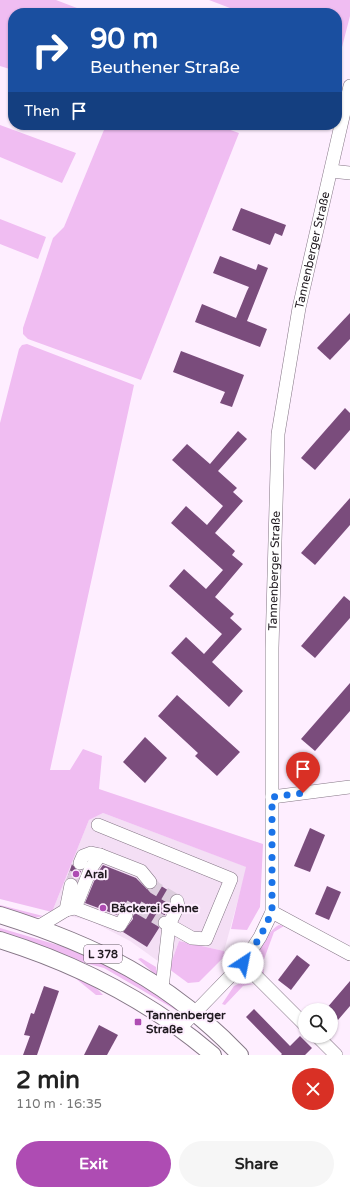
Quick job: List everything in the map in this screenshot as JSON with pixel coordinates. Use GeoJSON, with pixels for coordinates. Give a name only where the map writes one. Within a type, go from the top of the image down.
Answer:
{"type":"FeatureCollection","features":[{"type":"Feature","properties":{"kind":"main road","name":"L 378"},"geometry":{"type":"LineString","coordinates":[[0,915],[38,927],[95,950],[162,988],[196,1012],[240,1055]]}},
{"type":"Feature","properties":{"kind":"main road","name":"L 378"},"geometry":{"type":"LineString","coordinates":[[0,940],[70,965],[96,978],[179,1029],[212,1055]]}},
{"type":"Feature","properties":{"kind":"street","name":"Tannenberger Straße"},"geometry":{"type":"LineString","coordinates":[[342,122],[350,86]]}},
{"type":"Feature","properties":{"kind":"street","name":"Tannenberger Straße"},"geometry":{"type":"LineString","coordinates":[[179,1029],[243,963],[260,937],[272,912],[272,648],[278,434],[299,308],[340,130]]}},
{"type":"Feature","properties":{"kind":"street"},"geometry":{"type":"LineString","coordinates":[[331,171],[350,173]]}},
{"type":"Feature","properties":{"kind":"street"},"geometry":{"type":"LineString","coordinates":[[272,797],[350,787]]}},
{"type":"Feature","properties":{"kind":"street"},"geometry":{"type":"LineString","coordinates":[[98,824],[231,879],[206,939],[192,938],[167,924]]}},
{"type":"Feature","properties":{"kind":"street"},"geometry":{"type":"LineString","coordinates":[[80,863],[83,856],[91,853],[100,855],[140,871],[150,882]]}},
{"type":"Feature","properties":{"kind":"street"},"geometry":{"type":"LineString","coordinates":[[38,927],[70,909],[91,868],[100,855]]}},
{"type":"Feature","properties":{"kind":"street"},"geometry":{"type":"LineString","coordinates":[[70,909],[71,885]]}},
{"type":"Feature","properties":{"kind":"street"},"geometry":{"type":"LineString","coordinates":[[162,988],[167,924],[178,906],[177,900]]}},
{"type":"Feature","properties":{"kind":"street"},"geometry":{"type":"LineString","coordinates":[[70,909],[120,924],[126,915]]}},
{"type":"Feature","properties":{"kind":"street"},"geometry":{"type":"LineString","coordinates":[[272,912],[350,954]]}},
{"type":"Feature","properties":{"kind":"street"},"geometry":{"type":"LineString","coordinates":[[243,963],[298,1017]]}},
{"type":"Feature","properties":{"kind":"street"},"geometry":{"type":"LineString","coordinates":[[323,1043],[336,1055]]}},
{"type":"Feature","properties":{"kind":"shaded area"},"geometry":{"type":"Polygon","coordinates":[[[0,0],[56,0],[77,8],[8,8],[8,68],[0,66],[0,0]]]}},
{"type":"Feature","properties":{"kind":"shaded area"},"geometry":{"type":"Polygon","coordinates":[[[209,0],[350,0],[350,16],[342,47],[342,8],[230,8],[209,0]]]}},
{"type":"Feature","properties":{"kind":"shaded area"},"geometry":{"type":"Polygon","coordinates":[[[0,125],[8,128],[8,130],[14,130],[76,153],[62,183],[0,157],[0,125]]]}},
{"type":"Feature","properties":{"kind":"shaded area"},"geometry":{"type":"Polygon","coordinates":[[[104,130],[230,130],[239,133],[141,380],[28,339],[23,334],[23,328],[53,238],[64,227],[104,130]]]}},
{"type":"Feature","properties":{"kind":"shaded area"},"geometry":{"type":"Polygon","coordinates":[[[0,219],[46,237],[38,259],[0,244],[0,219]]]}},
{"type":"Feature","properties":{"kind":"shaded area"},"geometry":{"type":"Polygon","coordinates":[[[27,344],[134,385],[50,770],[70,770],[83,749],[102,756],[99,789],[263,844],[260,907],[247,930],[231,929],[246,867],[103,813],[89,820],[52,912],[0,899],[0,423],[19,349],[22,345],[27,344]]]}},
{"type":"Feature","properties":{"kind":"shaded area"},"geometry":{"type":"Polygon","coordinates":[[[103,813],[247,867],[224,951],[179,941],[169,969],[130,941],[91,921],[52,912],[89,820],[103,813]]]}},
{"type":"Feature","properties":{"kind":"shaded area"},"geometry":{"type":"Polygon","coordinates":[[[0,905],[43,916],[34,918],[0,907],[0,905]]]}},
{"type":"Feature","properties":{"kind":"shaded area"},"geometry":{"type":"Polygon","coordinates":[[[279,925],[284,926],[274,932],[263,962],[264,974],[256,965],[256,957],[260,947],[272,931],[279,925]]]}},
{"type":"Feature","properties":{"kind":"shaded area"},"geometry":{"type":"Polygon","coordinates":[[[0,928],[78,951],[128,976],[173,1005],[176,1010],[104,968],[81,962],[38,945],[0,933],[0,928]]]}},
{"type":"Feature","properties":{"kind":"shaded area"},"geometry":{"type":"Polygon","coordinates":[[[179,941],[224,951],[226,955],[199,982],[188,983],[169,969],[179,941]]]}},
{"type":"Feature","properties":{"kind":"shaded area"},"geometry":{"type":"Polygon","coordinates":[[[0,947],[55,966],[82,978],[94,986],[103,995],[96,995],[69,973],[0,949],[0,947]]]}},
{"type":"Feature","properties":{"kind":"shaded area"},"geometry":{"type":"Polygon","coordinates":[[[141,958],[156,967],[158,977],[138,959],[141,958]]]}},
{"type":"Feature","properties":{"kind":"shaded area"},"geometry":{"type":"Polygon","coordinates":[[[240,983],[254,984],[243,986],[225,1005],[222,1004],[234,986],[240,983]]]}},
{"type":"Feature","properties":{"kind":"building"},"geometry":{"type":"Polygon","coordinates":[[[241,208],[286,225],[282,236],[275,233],[270,245],[232,230],[241,208]]]}},
{"type":"Feature","properties":{"kind":"building"},"geometry":{"type":"Polygon","coordinates":[[[220,256],[256,270],[258,264],[268,268],[247,321],[267,329],[260,347],[195,322],[202,304],[236,318],[249,287],[213,273],[220,256]]]}},
{"type":"Feature","properties":{"kind":"building"},"geometry":{"type":"Polygon","coordinates":[[[350,313],[350,339],[330,360],[317,348],[350,313]]]}},
{"type":"Feature","properties":{"kind":"building"},"geometry":{"type":"Polygon","coordinates":[[[181,351],[244,375],[232,407],[220,403],[225,392],[173,372],[181,351]]]}},
{"type":"Feature","properties":{"kind":"building"},"geometry":{"type":"Polygon","coordinates":[[[345,408],[350,413],[350,430],[315,470],[301,458],[345,408]]]}},
{"type":"Feature","properties":{"kind":"building"},"geometry":{"type":"Polygon","coordinates":[[[238,431],[247,439],[218,471],[237,488],[233,492],[243,501],[215,533],[235,551],[232,555],[243,564],[215,597],[234,614],[230,618],[242,629],[212,662],[243,691],[229,707],[171,653],[186,637],[204,654],[222,634],[169,586],[184,569],[206,589],[223,570],[171,523],[186,506],[207,525],[223,506],[172,460],[187,444],[210,464],[238,431]]]}},
{"type":"Feature","properties":{"kind":"building"},"geometry":{"type":"Polygon","coordinates":[[[350,498],[350,525],[315,565],[301,553],[350,498]]]}},
{"type":"Feature","properties":{"kind":"building"},"geometry":{"type":"Polygon","coordinates":[[[344,596],[350,601],[350,618],[315,658],[301,646],[344,596]]]}},
{"type":"Feature","properties":{"kind":"building"},"geometry":{"type":"Polygon","coordinates":[[[350,683],[350,711],[315,751],[301,739],[350,683]]]}},
{"type":"Feature","properties":{"kind":"building"},"geometry":{"type":"Polygon","coordinates":[[[177,695],[240,752],[217,776],[195,756],[198,753],[158,716],[177,695]]]}},
{"type":"Feature","properties":{"kind":"building"},"geometry":{"type":"Polygon","coordinates":[[[145,737],[167,758],[145,783],[123,762],[145,737]]]}},
{"type":"Feature","properties":{"kind":"building"},"geometry":{"type":"Polygon","coordinates":[[[310,828],[325,835],[310,872],[294,866],[310,828]]]}},
{"type":"Feature","properties":{"kind":"building"},"geometry":{"type":"Polygon","coordinates":[[[72,864],[77,870],[81,871],[77,881],[72,877],[67,879],[72,864]]]}},
{"type":"Feature","properties":{"kind":"building"},"geometry":{"type":"Polygon","coordinates":[[[103,865],[136,878],[147,889],[155,888],[158,884],[174,894],[170,898],[170,905],[165,915],[158,919],[159,928],[147,947],[123,932],[133,919],[133,911],[130,908],[122,908],[117,915],[85,903],[98,872],[103,865]]]}},
{"type":"Feature","properties":{"kind":"building"},"geometry":{"type":"Polygon","coordinates":[[[327,886],[341,892],[329,920],[315,914],[327,886]]]}},
{"type":"Feature","properties":{"kind":"building"},"geometry":{"type":"Polygon","coordinates":[[[297,955],[310,965],[291,990],[278,980],[297,955]]]}},
{"type":"Feature","properties":{"kind":"building"},"geometry":{"type":"Polygon","coordinates":[[[350,981],[350,1006],[338,1020],[338,1003],[331,1003],[350,981]]]}},
{"type":"Feature","properties":{"kind":"building"},"geometry":{"type":"Polygon","coordinates":[[[44,986],[59,991],[37,1055],[23,1055],[30,1036],[24,1035],[31,1013],[34,1014],[44,986]]]}},
{"type":"Feature","properties":{"kind":"building"},"geometry":{"type":"Polygon","coordinates":[[[254,1009],[290,1046],[298,1038],[298,1043],[307,1043],[312,1048],[305,1055],[281,1055],[282,1054],[246,1017],[254,1009]]]}},
{"type":"Feature","properties":{"kind":"building"},"geometry":{"type":"Polygon","coordinates":[[[99,1025],[118,1035],[107,1055],[84,1055],[99,1025]]]}},
{"type":"Feature","properties":{"kind":"tunnel"},"geometry":{"type":"LineString","coordinates":[[71,885],[80,863]]}},
{"type":"Feature","properties":{"kind":"tunnel"},"geometry":{"type":"LineString","coordinates":[[150,882],[155,888],[177,901]]}},
{"type":"Feature","properties":{"kind":"tunnel"},"geometry":{"type":"LineString","coordinates":[[126,915],[133,904],[165,923]]}},
{"type":"Feature","properties":{"kind":"place","name":"Aral"},"geometry":{"type":"Point","coordinates":[76,874]}},
{"type":"Feature","properties":{"kind":"place","name":"Bäckerei Sehne"},"geometry":{"type":"Point","coordinates":[103,908]}},
{"type":"Feature","properties":{"kind":"place","name":"Tannenberger Straße"},"geometry":{"type":"Point","coordinates":[138,1022]}},
{"type":"Feature","properties":{"kind":"route"},"geometry":{"type":"LineString","coordinates":[[243,963],[260,937],[272,912],[272,797],[303,793]]}}]}
